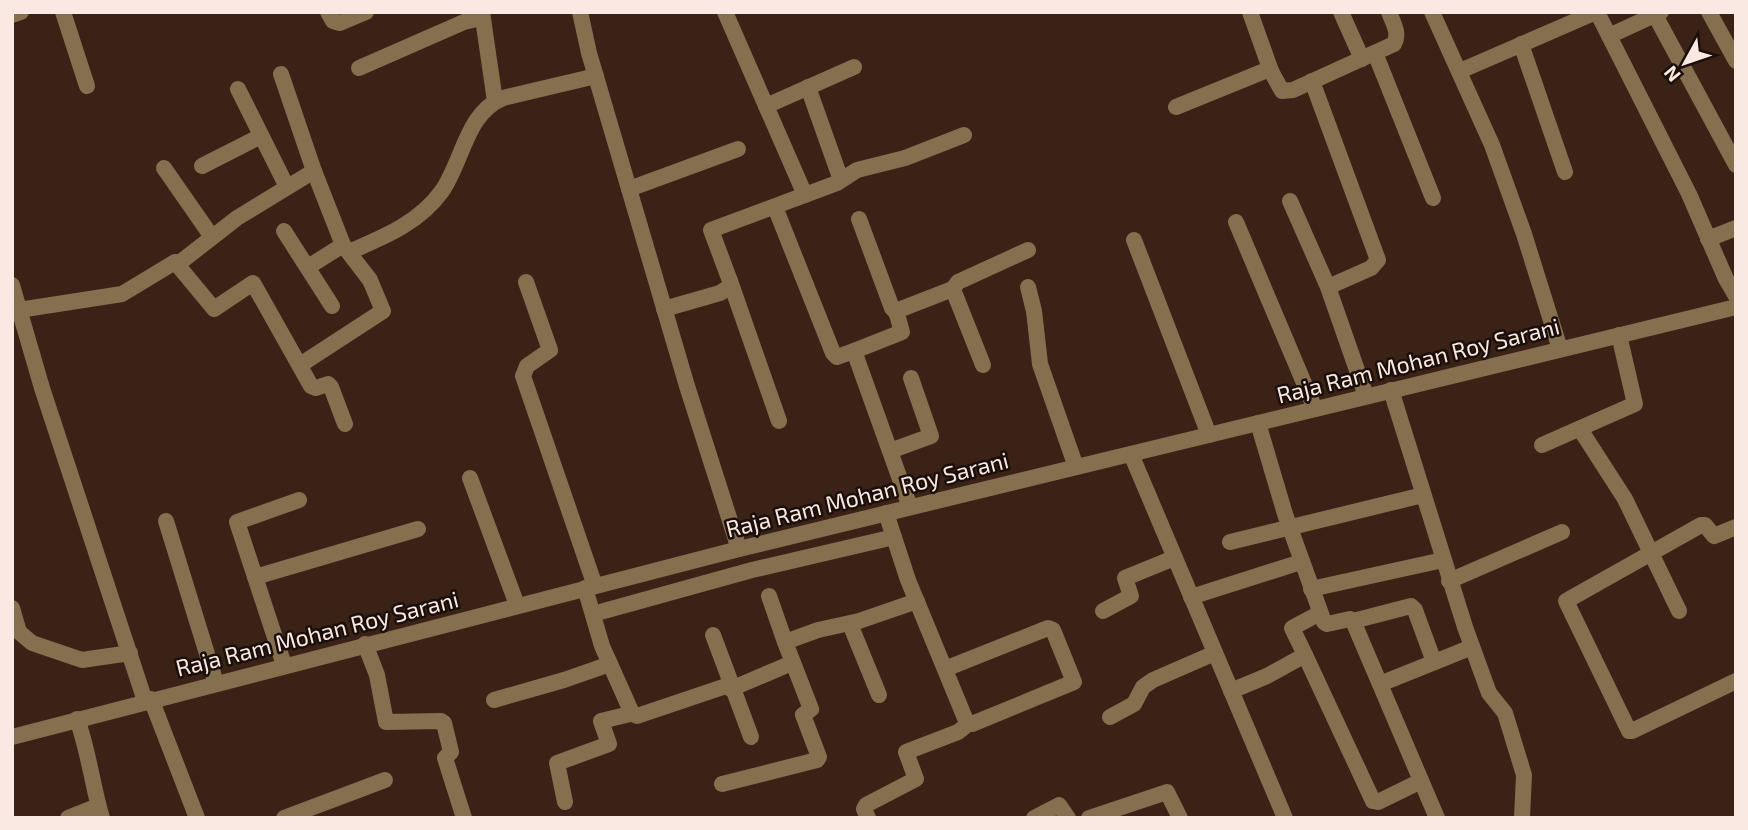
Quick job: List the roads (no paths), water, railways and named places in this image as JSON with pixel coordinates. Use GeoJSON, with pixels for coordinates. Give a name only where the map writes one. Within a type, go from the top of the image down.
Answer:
{"type":"FeatureCollection","features":[{"type":"Feature","properties":{"kind":"street"},"geometry":{"type":"LineString","coordinates":[[12,15],[21,12]]}},
{"type":"Feature","properties":{"kind":"street"},"geometry":{"type":"LineString","coordinates":[[63,12],[87,86]]}},
{"type":"Feature","properties":{"kind":"street"},"geometry":{"type":"LineString","coordinates":[[328,12],[333,21],[340,23],[366,12]]}},
{"type":"Feature","properties":{"kind":"street"},"geometry":{"type":"LineString","coordinates":[[580,12],[664,309],[739,549]]}},
{"type":"Feature","properties":{"kind":"street"},"geometry":{"type":"LineString","coordinates":[[725,12],[805,195]]}},
{"type":"Feature","properties":{"kind":"street"},"geometry":{"type":"LineString","coordinates":[[1250,12],[1271,71],[1282,91],[1288,92],[1394,44],[1397,38],[1389,12]]}},
{"type":"Feature","properties":{"kind":"street"},"geometry":{"type":"LineString","coordinates":[[1341,12],[1368,56],[1433,198]]}},
{"type":"Feature","properties":{"kind":"street"},"geometry":{"type":"LineString","coordinates":[[1432,12],[1460,71],[1506,182],[1560,349]]}},
{"type":"Feature","properties":{"kind":"street"},"geometry":{"type":"LineString","coordinates":[[1460,71],[1597,12],[1736,296]]}},
{"type":"Feature","properties":{"kind":"street"},"geometry":{"type":"LineString","coordinates":[[1709,12],[1736,61]]}},
{"type":"Feature","properties":{"kind":"street"},"geometry":{"type":"LineString","coordinates":[[1609,36],[1658,13],[1736,165]]}},
{"type":"Feature","properties":{"kind":"street"},"geometry":{"type":"LineString","coordinates":[[359,68],[481,15],[495,101]]}},
{"type":"Feature","properties":{"kind":"street"},"geometry":{"type":"LineString","coordinates":[[1521,44],[1564,173]]}},
{"type":"Feature","properties":{"kind":"street"},"geometry":{"type":"LineString","coordinates":[[766,106],[854,67]]}},
{"type":"Feature","properties":{"kind":"street"},"geometry":{"type":"LineString","coordinates":[[1176,107],[1267,70],[1271,71]]}},
{"type":"Feature","properties":{"kind":"street"},"geometry":{"type":"LineString","coordinates":[[281,74],[314,171],[346,248],[370,280],[383,312],[300,365]]}},
{"type":"Feature","properties":{"kind":"street"},"geometry":{"type":"LineString","coordinates":[[308,267],[346,248],[395,233],[431,204],[450,178],[465,139],[489,105],[495,101],[596,76]]}},
{"type":"Feature","properties":{"kind":"street"},"geometry":{"type":"LineString","coordinates":[[1312,81],[1378,260],[1371,268],[1328,287]]}},
{"type":"Feature","properties":{"kind":"street"},"geometry":{"type":"LineString","coordinates":[[808,88],[841,180]]}},
{"type":"Feature","properties":{"kind":"street"},"geometry":{"type":"LineString","coordinates":[[238,89],[287,187]]}},
{"type":"Feature","properties":{"kind":"street"},"geometry":{"type":"LineString","coordinates":[[779,421],[711,230],[805,195],[857,170],[905,158],[964,135]]}},
{"type":"Feature","properties":{"kind":"street"},"geometry":{"type":"LineString","coordinates":[[202,166],[261,136]]}},
{"type":"Feature","properties":{"kind":"street"},"geometry":{"type":"LineString","coordinates":[[629,189],[738,149]]}},
{"type":"Feature","properties":{"kind":"street"},"geometry":{"type":"LineString","coordinates":[[164,168],[212,237]]}},
{"type":"Feature","properties":{"kind":"street"},"geometry":{"type":"LineString","coordinates":[[178,264],[212,237],[314,171]]}},
{"type":"Feature","properties":{"kind":"street"},"geometry":{"type":"LineString","coordinates":[[1290,201],[1328,287],[1366,396]]}},
{"type":"Feature","properties":{"kind":"street"},"geometry":{"type":"LineString","coordinates":[[775,207],[836,357],[902,332],[859,219]]}},
{"type":"Feature","properties":{"kind":"street"},"geometry":{"type":"LineString","coordinates":[[1236,222],[1315,409]]}},
{"type":"Feature","properties":{"kind":"street"},"geometry":{"type":"LineString","coordinates":[[1709,239],[1736,228]]}},
{"type":"Feature","properties":{"kind":"street"},"geometry":{"type":"LineString","coordinates":[[284,231],[332,306]]}},
{"type":"Feature","properties":{"kind":"street"},"geometry":{"type":"LineString","coordinates":[[1134,240],[1209,435]]}},
{"type":"Feature","properties":{"kind":"street"},"geometry":{"type":"LineString","coordinates":[[896,312],[952,290],[958,282],[1028,250]]}},
{"type":"Feature","properties":{"kind":"street"},"geometry":{"type":"LineString","coordinates":[[19,310],[122,294],[174,262],[214,309],[253,283],[313,388],[328,384],[331,387],[345,424]]}},
{"type":"Feature","properties":{"kind":"street"},"geometry":{"type":"LineString","coordinates":[[664,309],[726,291],[730,281]]}},
{"type":"Feature","properties":{"kind":"street"},"geometry":{"type":"LineString","coordinates":[[526,282],[550,350],[527,366],[523,376],[590,587],[593,614],[630,713]]}},
{"type":"Feature","properties":{"kind":"street"},"geometry":{"type":"LineString","coordinates":[[12,285],[130,653],[197,818]]}},
{"type":"Feature","properties":{"kind":"street"},"geometry":{"type":"LineString","coordinates":[[1028,287],[1034,311],[1040,364],[1076,467]]}},
{"type":"Feature","properties":{"kind":"street"},"geometry":{"type":"LineString","coordinates":[[952,290],[983,365]]}},
{"type":"Feature","properties":{"kind":"street","name":"Raja Ram Mohan Roy Sarani"},"geometry":{"type":"LineString","coordinates":[[12,737],[216,682],[739,549],[1736,307]]}},
{"type":"Feature","properties":{"kind":"street"},"geometry":{"type":"LineString","coordinates":[[1542,445],[1635,404],[1619,335]]}},
{"type":"Feature","properties":{"kind":"street"},"geometry":{"type":"LineString","coordinates":[[854,351],[910,507]]}},
{"type":"Feature","properties":{"kind":"street"},"geometry":{"type":"LineString","coordinates":[[890,451],[931,436],[911,378]]}},
{"type":"Feature","properties":{"kind":"street"},"geometry":{"type":"LineString","coordinates":[[1391,390],[1449,581],[1489,692],[1505,713],[1524,775],[1522,818]]}},
{"type":"Feature","properties":{"kind":"street"},"geometry":{"type":"LineString","coordinates":[[1258,423],[1289,527],[1324,622],[1327,624],[1350,619],[1353,621],[1411,606],[1415,610],[1434,662]]}},
{"type":"Feature","properties":{"kind":"street"},"geometry":{"type":"LineString","coordinates":[[1580,429],[1625,499],[1679,611]]}},
{"type":"Feature","properties":{"kind":"street"},"geometry":{"type":"LineString","coordinates":[[1131,454],[1285,818]]}},
{"type":"Feature","properties":{"kind":"street"},"geometry":{"type":"LineString","coordinates":[[470,478],[517,606]]}},
{"type":"Feature","properties":{"kind":"street"},"geometry":{"type":"LineString","coordinates":[[1230,541],[1423,495]]}},
{"type":"Feature","properties":{"kind":"street"},"geometry":{"type":"LineString","coordinates":[[284,665],[237,522],[299,500]]}},
{"type":"Feature","properties":{"kind":"street"},"geometry":{"type":"LineString","coordinates":[[886,513],[917,601],[968,724]]}},
{"type":"Feature","properties":{"kind":"street"},"geometry":{"type":"LineString","coordinates":[[166,521],[216,682]]}},
{"type":"Feature","properties":{"kind":"street"},"geometry":{"type":"LineString","coordinates":[[1736,527],[1716,536],[1712,535],[1706,525],[1701,525],[1566,601],[1626,730],[1632,732],[1736,681]]}},
{"type":"Feature","properties":{"kind":"street"},"geometry":{"type":"LineString","coordinates":[[255,577],[418,529]]}},
{"type":"Feature","properties":{"kind":"street"},"geometry":{"type":"LineString","coordinates":[[1449,581],[1562,532]]}},
{"type":"Feature","properties":{"kind":"street"},"geometry":{"type":"LineString","coordinates":[[593,614],[752,570],[894,537]]}},
{"type":"Feature","properties":{"kind":"street"},"geometry":{"type":"LineString","coordinates":[[1103,611],[1131,596],[1125,578],[1174,558]]}},
{"type":"Feature","properties":{"kind":"street"},"geometry":{"type":"LineString","coordinates":[[1311,589],[1443,560]]}},
{"type":"Feature","properties":{"kind":"street"},"geometry":{"type":"LineString","coordinates":[[1191,597],[1301,562]]}},
{"type":"Feature","properties":{"kind":"street"},"geometry":{"type":"LineString","coordinates":[[722,784],[817,760],[819,757],[803,715],[811,709],[769,596]]}},
{"type":"Feature","properties":{"kind":"street"},"geometry":{"type":"LineString","coordinates":[[785,642],[917,601]]}},
{"type":"Feature","properties":{"kind":"street"},"geometry":{"type":"LineString","coordinates":[[12,608],[15,633],[32,643],[82,660],[130,653]]}},
{"type":"Feature","properties":{"kind":"street"},"geometry":{"type":"LineString","coordinates":[[1320,613],[1292,628],[1373,801],[1378,802],[1421,780]]}},
{"type":"Feature","properties":{"kind":"street"},"geometry":{"type":"LineString","coordinates":[[1353,621],[1437,818]]}},
{"type":"Feature","properties":{"kind":"street"},"geometry":{"type":"LineString","coordinates":[[850,624],[879,695]]}},
{"type":"Feature","properties":{"kind":"street"},"geometry":{"type":"LineString","coordinates":[[867,818],[864,809],[866,805],[916,779],[906,751],[1073,683],[1053,630],[1048,628],[945,669]]}},
{"type":"Feature","properties":{"kind":"street"},"geometry":{"type":"LineString","coordinates":[[713,635],[751,737]]}},
{"type":"Feature","properties":{"kind":"street"},"geometry":{"type":"LineString","coordinates":[[365,645],[377,675],[386,722],[443,722],[452,752],[445,758],[464,818]]}},
{"type":"Feature","properties":{"kind":"street"},"geometry":{"type":"LineString","coordinates":[[1380,684],[1472,647]]}},
{"type":"Feature","properties":{"kind":"street"},"geometry":{"type":"LineString","coordinates":[[1110,717],[1134,704],[1143,687],[1153,680],[1215,653]]}},
{"type":"Feature","properties":{"kind":"street"},"geometry":{"type":"LineString","coordinates":[[1231,691],[1267,676],[1305,655]]}},
{"type":"Feature","properties":{"kind":"street"},"geometry":{"type":"LineString","coordinates":[[565,802],[557,763],[609,744],[601,721],[630,713],[637,716],[721,686],[733,689],[792,663]]}},
{"type":"Feature","properties":{"kind":"street"},"geometry":{"type":"LineString","coordinates":[[494,700],[610,664]]}},
{"type":"Feature","properties":{"kind":"street"},"geometry":{"type":"LineString","coordinates":[[68,818],[100,812],[90,778],[86,746],[77,719]]}},
{"type":"Feature","properties":{"kind":"street"},"geometry":{"type":"LineString","coordinates":[[284,818],[385,779]]}},
{"type":"Feature","properties":{"kind":"street"},"geometry":{"type":"LineString","coordinates":[[1089,818],[1167,792],[1180,818]]}},
{"type":"Feature","properties":{"kind":"street"},"geometry":{"type":"LineString","coordinates":[[1034,818],[1059,805],[1068,818]]}}]}
